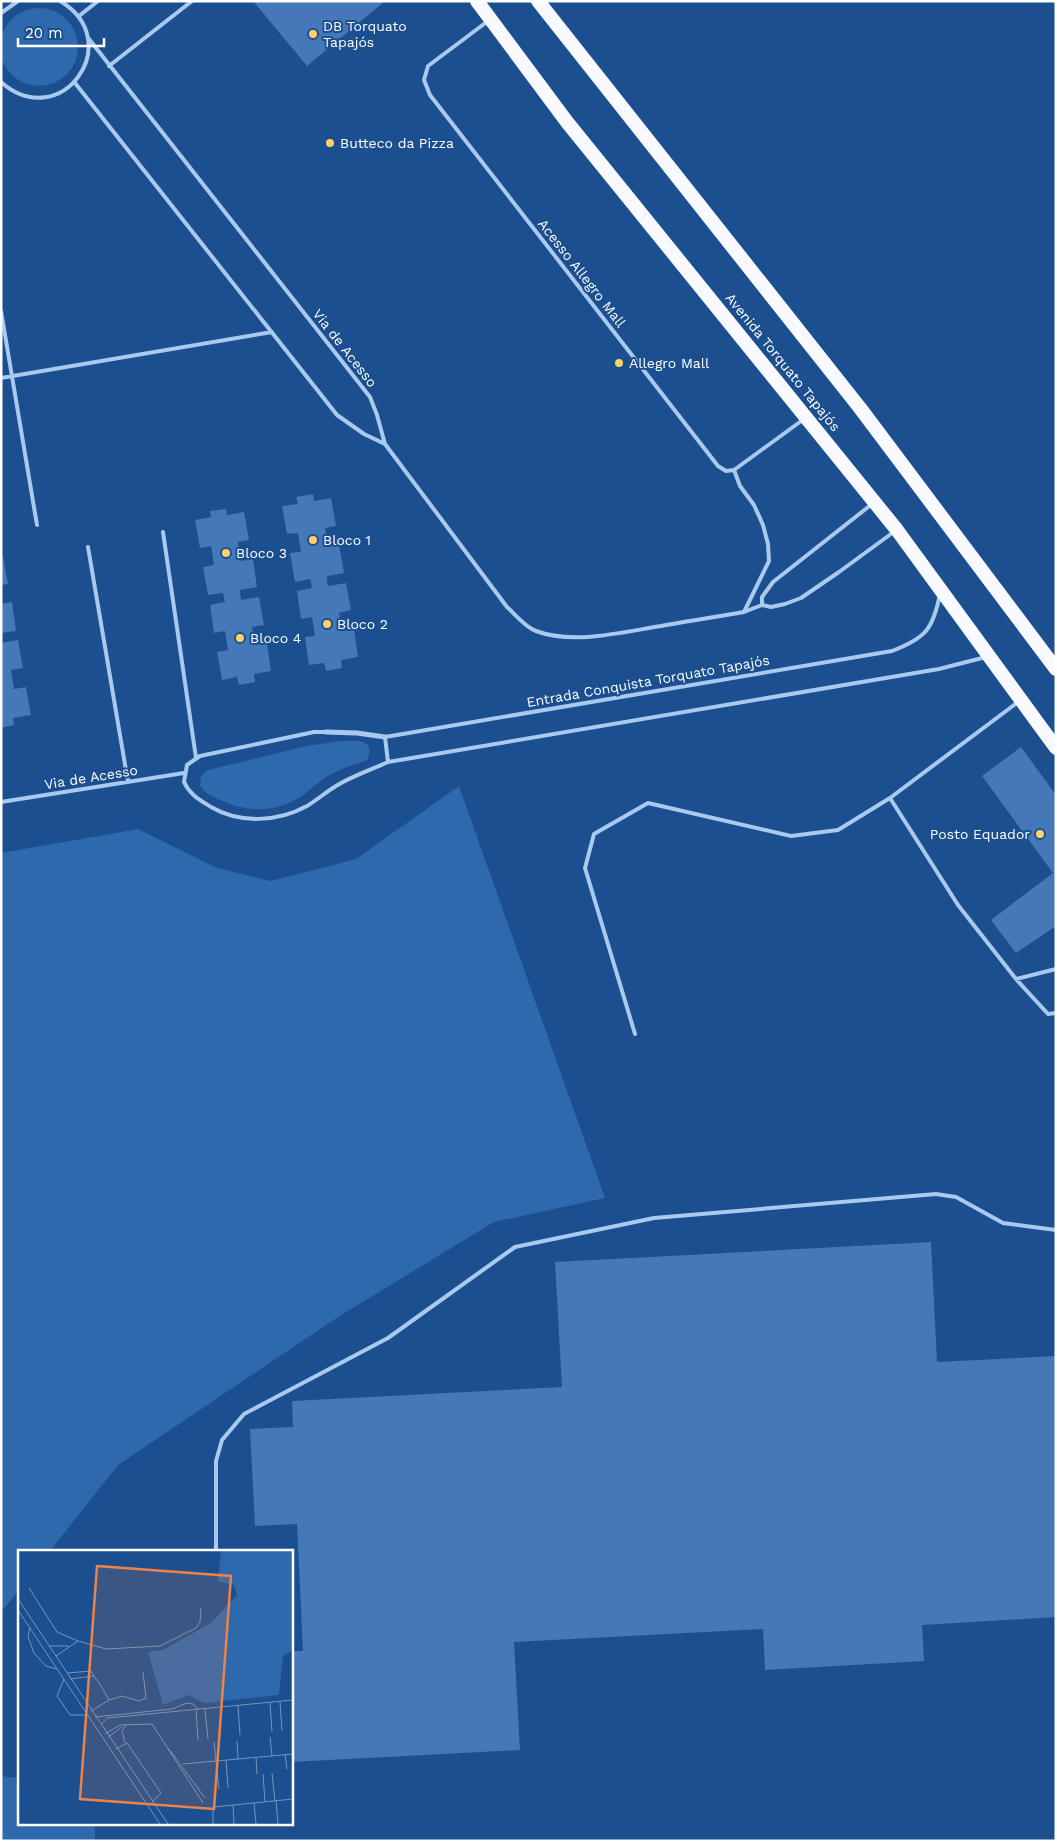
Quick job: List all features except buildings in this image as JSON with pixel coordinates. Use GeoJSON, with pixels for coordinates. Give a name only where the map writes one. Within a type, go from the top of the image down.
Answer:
{"type":"FeatureCollection","features":[{"type":"Feature","properties":{"kind":"highway","name":"Avenida Torquato Tapajós"},"geometry":{"type":"LineString","coordinates":[[477,1],[567,122],[897,530],[1056,748]]}},
{"type":"Feature","properties":{"kind":"highway"},"geometry":{"type":"LineString","coordinates":[[538,1],[860,408],[1054,666]]}},
{"type":"Feature","properties":{"kind":"street","name":"Entrada Conquista Torquato Tapajós"},"geometry":{"type":"LineString","coordinates":[[326,732],[357,732],[385,737]]}},
{"type":"Feature","properties":{"kind":"lane"},"geometry":{"type":"LineString","coordinates":[[1,13],[13,2],[18,1]]}},
{"type":"Feature","properties":{"kind":"lane"},"geometry":{"type":"LineString","coordinates":[[60,1],[79,16],[98,1]]}},
{"type":"Feature","properties":{"kind":"lane"},"geometry":{"type":"LineString","coordinates":[[109,66],[192,1]]}},
{"type":"Feature","properties":{"kind":"lane","name":"Via de Acesso"},"geometry":{"type":"LineString","coordinates":[[79,16],[89,39],[109,66],[370,397],[385,444]]}},
{"type":"Feature","properties":{"kind":"lane","name":"Acesso Allegro Mall"},"geometry":{"type":"LineString","coordinates":[[491,19],[428,66],[424,80],[430,95],[718,466],[726,471],[734,470]]}},
{"type":"Feature","properties":{"kind":"lane"},"geometry":{"type":"LineString","coordinates":[[1,82],[11,90],[26,97],[44,98],[61,93],[75,82],[84,69],[89,54],[89,39]]}},
{"type":"Feature","properties":{"kind":"lane"},"geometry":{"type":"LineString","coordinates":[[75,82],[337,415],[364,434],[385,444],[508,607],[519,619],[534,630],[550,635],[568,637],[596,636],[744,612],[762,605],[771,607],[784,604],[801,598],[897,530]]}},
{"type":"Feature","properties":{"kind":"lane"},"geometry":{"type":"LineString","coordinates":[[1,311],[37,525]]}},
{"type":"Feature","properties":{"kind":"lane"},"geometry":{"type":"LineString","coordinates":[[1,378],[272,332]]}},
{"type":"Feature","properties":{"kind":"lane"},"geometry":{"type":"LineString","coordinates":[[744,612],[769,561],[768,544],[763,525],[754,505],[740,486],[734,470],[806,417]]}},
{"type":"Feature","properties":{"kind":"lane"},"geometry":{"type":"LineString","coordinates":[[762,605],[762,597],[773,582],[874,502]]}},
{"type":"Feature","properties":{"kind":"lane"},"geometry":{"type":"LineString","coordinates":[[163,532],[196,758]]}},
{"type":"Feature","properties":{"kind":"lane"},"geometry":{"type":"LineString","coordinates":[[88,547],[128,782]]}},
{"type":"Feature","properties":{"kind":"lane","name":"Entrada Conquista Torquato Tapajós"},"geometry":{"type":"LineString","coordinates":[[385,737],[892,651],[917,639],[928,631],[936,612],[940,591]]}},
{"type":"Feature","properties":{"kind":"lane"},"geometry":{"type":"LineString","coordinates":[[326,732],[304,734],[200,756],[187,765],[184,773],[184,782],[187,789],[200,800],[223,814],[240,818],[276,818],[292,813],[334,787],[388,762],[939,669],[989,657]]}},
{"type":"Feature","properties":{"kind":"lane"},"geometry":{"type":"LineString","coordinates":[[635,1034],[585,868],[594,834],[648,803],[791,836],[838,830],[890,798],[1020,701]]}},
{"type":"Feature","properties":{"kind":"lane"},"geometry":{"type":"LineString","coordinates":[[385,737],[388,762]]}},
{"type":"Feature","properties":{"kind":"lane","name":"Via de Acesso"},"geometry":{"type":"LineString","coordinates":[[1,802],[184,773]]}},
{"type":"Feature","properties":{"kind":"lane"},"geometry":{"type":"LineString","coordinates":[[890,798],[958,905],[1016,978],[1048,1014],[1056,1013]]}},
{"type":"Feature","properties":{"kind":"lane"},"geometry":{"type":"LineString","coordinates":[[1016,978],[1056,969]]}},
{"type":"Feature","properties":{"kind":"lane"},"geometry":{"type":"LineString","coordinates":[[216,1550],[216,1461],[222,1440],[244,1414],[388,1338],[515,1247],[654,1218],[936,1194],[956,1196],[1003,1222],[1056,1230]]}},
{"type":"Feature","properties":{"kind":"shaded area"},"geometry":{"type":"Polygon","coordinates":[[[31,8],[47,8],[61,14],[72,25],[78,39],[78,55],[72,69],[61,80],[47,86],[31,86],[17,80],[6,69],[0,55],[0,39],[6,25],[17,14],[31,8]]]}},
{"type":"Feature","properties":{"kind":"shaded area"},"geometry":{"type":"Polygon","coordinates":[[[341,741],[358,741],[367,744],[369,753],[367,760],[342,769],[322,780],[306,793],[287,804],[267,809],[235,806],[211,796],[200,785],[201,776],[208,770],[306,746],[341,741]]]}},
{"type":"Feature","properties":{"kind":"shaded area"},"geometry":{"type":"Polygon","coordinates":[[[459,786],[605,1198],[494,1222],[338,1317],[118,1465],[51,1550],[18,1550],[18,1591],[1,1612],[1,853],[138,829],[217,868],[271,881],[356,859],[459,786]]]}},
{"type":"Feature","properties":{"kind":"shaded area"},"geometry":{"type":"Polygon","coordinates":[[[1,1776],[18,1778],[18,1824],[95,1824],[95,1841],[1,1841],[1,1776]]]}},
{"type":"Feature","properties":{"kind":"place","name":"DB Torquato Tapajós"},"geometry":{"type":"Point","coordinates":[313,34]}},
{"type":"Feature","properties":{"kind":"place","name":"Butteco da Pizza"},"geometry":{"type":"Point","coordinates":[330,143]}},
{"type":"Feature","properties":{"kind":"place","name":"Allegro Mall"},"geometry":{"type":"Point","coordinates":[619,363]}},
{"type":"Feature","properties":{"kind":"place","name":"Bloco 1"},"geometry":{"type":"Point","coordinates":[313,540]}},
{"type":"Feature","properties":{"kind":"place","name":"Bloco 3"},"geometry":{"type":"Point","coordinates":[226,553]}},
{"type":"Feature","properties":{"kind":"place","name":"Bloco 2"},"geometry":{"type":"Point","coordinates":[327,624]}},
{"type":"Feature","properties":{"kind":"place","name":"Bloco 4"},"geometry":{"type":"Point","coordinates":[240,638]}},
{"type":"Feature","properties":{"kind":"place","name":"Posto Equador"},"geometry":{"type":"Point","coordinates":[1040,834]}}]}
